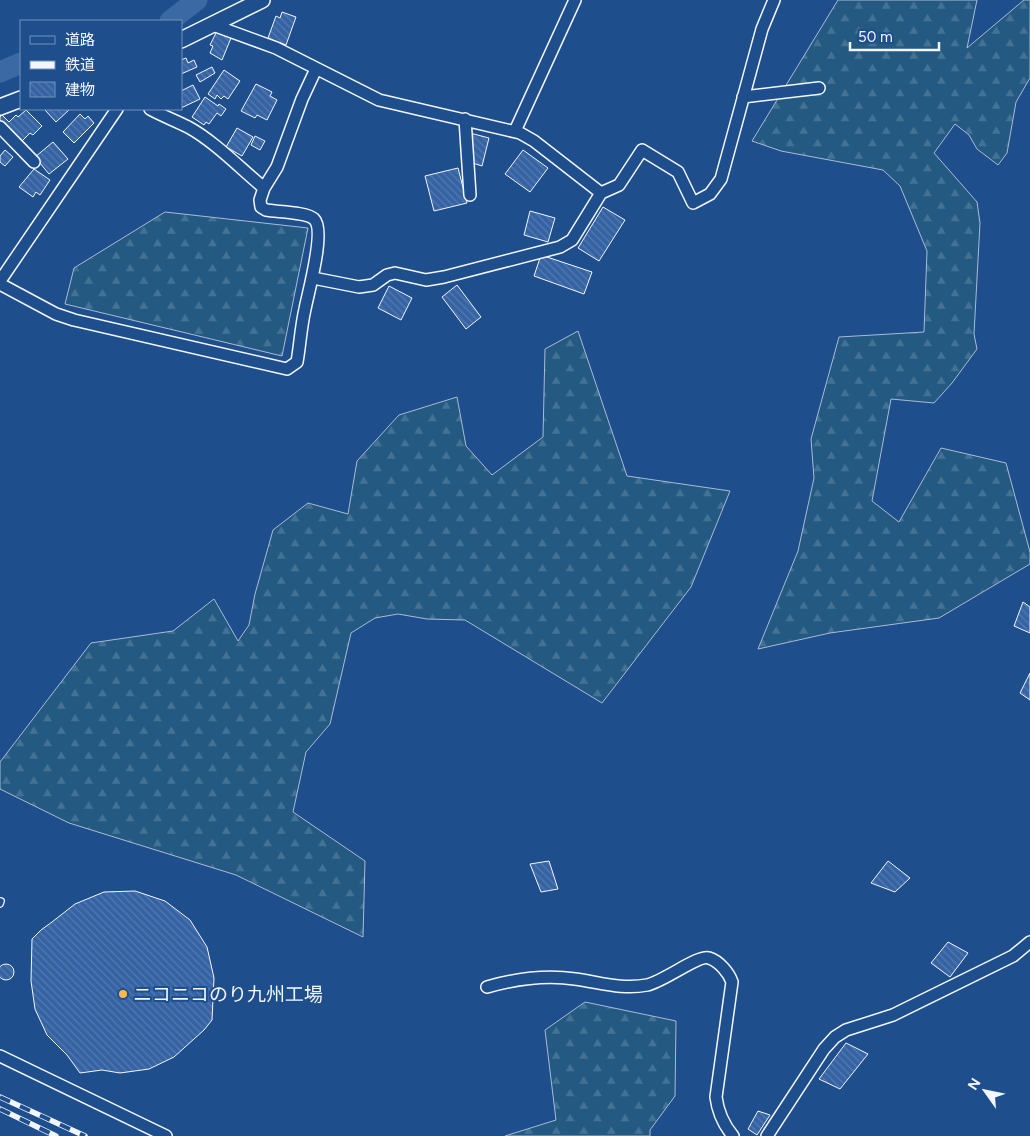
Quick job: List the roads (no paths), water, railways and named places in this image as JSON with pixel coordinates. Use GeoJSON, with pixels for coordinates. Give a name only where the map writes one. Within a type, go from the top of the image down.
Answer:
{"type":"FeatureCollection","features":[{"type":"Feature","properties":{"kind":"street"},"geometry":{"type":"LineString","coordinates":[[182,40],[262,0]]}},
{"type":"Feature","properties":{"kind":"street"},"geometry":{"type":"LineString","coordinates":[[515,131],[575,0]]}},
{"type":"Feature","properties":{"kind":"street"},"geometry":{"type":"LineString","coordinates":[[313,278],[359,287],[373,285],[387,275],[395,273],[426,280],[560,247],[572,240],[602,193],[619,185],[642,150],[678,172],[693,203],[710,194],[722,179],[762,29],[774,0]]}},
{"type":"Feature","properties":{"kind":"street"},"geometry":{"type":"LineString","coordinates":[[213,25],[276,48],[379,100],[515,131],[534,140],[602,193]]}},
{"type":"Feature","properties":{"kind":"street"},"geometry":{"type":"LineString","coordinates":[[116,110],[0,283],[56,314],[74,320],[287,369],[297,362],[304,310],[313,278],[319,230],[316,221],[310,216],[266,210],[261,207],[260,200],[264,188],[278,167],[302,99],[316,69]]}},
{"type":"Feature","properties":{"kind":"street"},"geometry":{"type":"LineString","coordinates":[[743,97],[819,88]]}},
{"type":"Feature","properties":{"kind":"street"},"geometry":{"type":"LineString","coordinates":[[0,107],[20,99]]}},
{"type":"Feature","properties":{"kind":"street"},"geometry":{"type":"LineString","coordinates":[[152,110],[189,128],[219,150],[264,188]]}},
{"type":"Feature","properties":{"kind":"street"},"geometry":{"type":"LineString","coordinates":[[465,119],[470,195]]}},
{"type":"Feature","properties":{"kind":"street"},"geometry":{"type":"LineString","coordinates":[[0,126],[34,162]]}},
{"type":"Feature","properties":{"kind":"street"},"geometry":{"type":"LineString","coordinates":[[766,1136],[824,1049],[835,1037],[846,1030],[893,1015],[1013,956],[1030,942]]}},
{"type":"Feature","properties":{"kind":"street"},"geometry":{"type":"LineString","coordinates":[[488,987],[501,983],[534,979],[572,978],[618,987],[649,985],[665,979],[701,957],[709,958],[730,975],[732,982],[716,1097],[717,1109],[724,1124],[733,1136]]}},
{"type":"Feature","properties":{"kind":"street"},"geometry":{"type":"LineString","coordinates":[[0,1056],[166,1136]]}},
{"type":"Feature","properties":{"kind":"waterway"},"geometry":{"type":"LineString","coordinates":[[171,20],[197,0]]}},
{"type":"Feature","properties":{"kind":"waterway"},"geometry":{"type":"LineString","coordinates":[[0,72],[20,63]]}},
{"type":"Feature","properties":{"kind":"railway"},"geometry":{"type":"LineString","coordinates":[[0,1097],[85,1136]]}},
{"type":"Feature","properties":{"kind":"railway"},"geometry":{"type":"LineString","coordinates":[[0,1109],[56,1136]]}},
{"type":"Feature","properties":{"kind":"place","name":"ニコニコのり九州工場"},"geometry":{"type":"Point","coordinates":[123,994]}}]}
